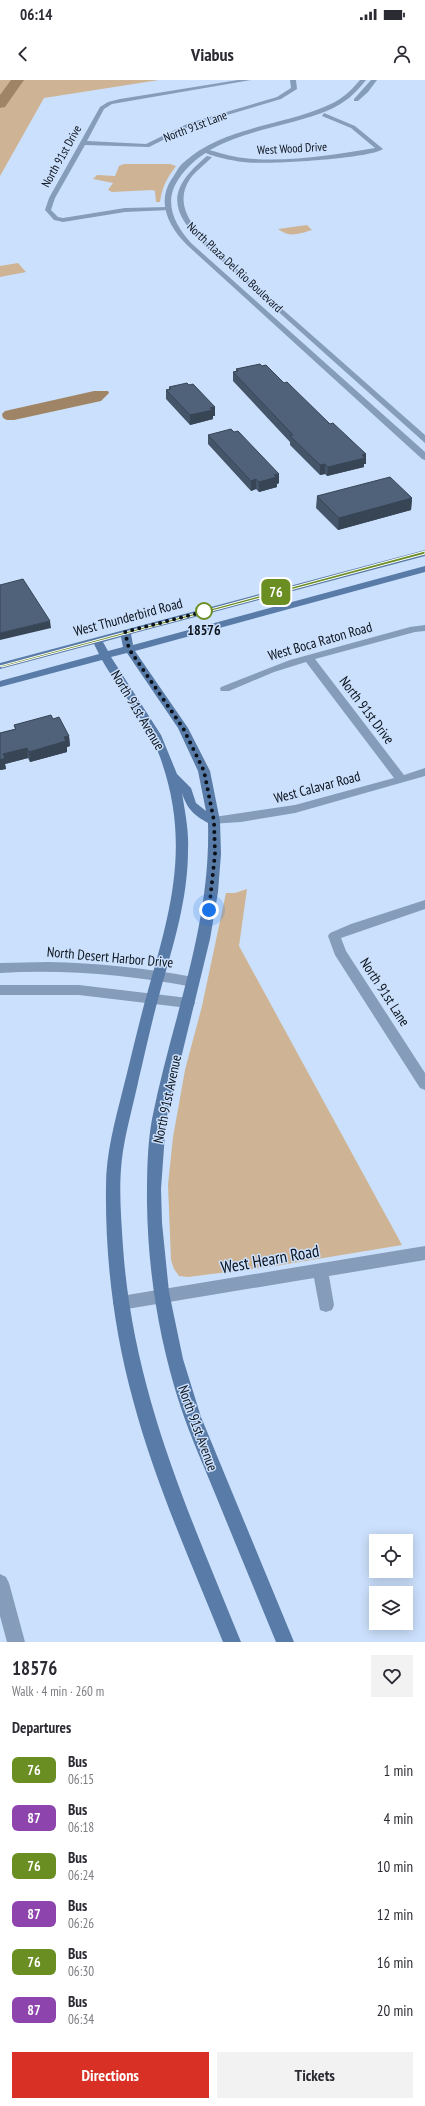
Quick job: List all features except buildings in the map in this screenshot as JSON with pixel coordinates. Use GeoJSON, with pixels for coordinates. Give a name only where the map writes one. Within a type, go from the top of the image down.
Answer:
{"type":"FeatureCollection","features":[{"type":"Feature","properties":{"kind":"main road","name":"West Thunderbird Road"},"geometry":{"type":"LineString","coordinates":[[0,666],[425,552]]}},
{"type":"Feature","properties":{"kind":"main road"},"geometry":{"type":"LineString","coordinates":[[0,684],[425,569]]}},
{"type":"Feature","properties":{"kind":"main road","name":"North 91st Avenue"},"geometry":{"type":"LineString","coordinates":[[125,632],[129,649],[183,728],[204,771],[214,821],[215,854],[212,895],[193,982],[159,1120],[154,1193],[156,1249],[161,1296],[182,1386],[197,1430],[285,1642]]}},
{"type":"Feature","properties":{"kind":"main road","name":"North 91st Avenue"},"geometry":{"type":"LineString","coordinates":[[97,640],[155,734],[172,775],[179,807],[183,855],[179,900],[171,935],[152,998],[116,1147],[113,1184],[116,1252],[121,1303],[132,1364],[152,1437],[171,1490],[232,1642]]}},
{"type":"Feature","properties":{"kind":"main road"},"geometry":{"type":"LineString","coordinates":[[172,775],[187,791],[191,804],[194,808],[214,821]]}},
{"type":"Feature","properties":{"kind":"street","name":"North 91st Drive"},"geometry":{"type":"LineString","coordinates":[[168,209],[125,210],[72,220],[56,219],[48,210],[49,205],[102,108],[106,105],[248,80]]}},
{"type":"Feature","properties":{"kind":"street","name":"North 91st Lane"},"geometry":{"type":"LineString","coordinates":[[83,143],[147,146],[191,124],[279,98],[294,89],[292,80]]}},
{"type":"Feature","properties":{"kind":"street","name":"North Plaza Del Rio Boulevard"},"geometry":{"type":"LineString","coordinates":[[363,80],[357,90],[350,95],[320,110],[249,132],[205,151],[184,167],[172,184],[168,195],[168,209],[175,227],[189,244],[425,457]]}},
{"type":"Feature","properties":{"kind":"street","name":"North Plaza Del Rio Boulevard"},"geometry":{"type":"LineString","coordinates":[[374,80],[360,97],[324,115],[249,138],[214,153],[197,166],[184,184],[180,204],[187,225],[199,239],[425,440]]}},
{"type":"Feature","properties":{"kind":"street"},"geometry":{"type":"LineString","coordinates":[[350,95],[360,97]]}},
{"type":"Feature","properties":{"kind":"street","name":"West Wood Drive"},"geometry":{"type":"LineString","coordinates":[[205,151],[243,160],[262,161],[333,157],[380,149],[353,127],[324,115]]}},
{"type":"Feature","properties":{"kind":"street"},"geometry":{"type":"LineString","coordinates":[[172,184],[184,184]]}},
{"type":"Feature","properties":{"kind":"street"},"geometry":{"type":"LineString","coordinates":[[175,227],[187,225]]}},
{"type":"Feature","properties":{"kind":"street"},"geometry":{"type":"LineString","coordinates":[[234,283],[247,281]]}},
{"type":"Feature","properties":{"kind":"street"},"geometry":{"type":"LineString","coordinates":[[270,316],[283,314]]}},
{"type":"Feature","properties":{"kind":"street"},"geometry":{"type":"LineString","coordinates":[[313,356],[327,352]]}},
{"type":"Feature","properties":{"kind":"street"},"geometry":{"type":"LineString","coordinates":[[358,396],[373,393]]}},
{"type":"Feature","properties":{"kind":"street","name":"West Boca Raton Road"},"geometry":{"type":"LineString","coordinates":[[225,689],[246,678],[309,658],[414,629],[425,628]]}},
{"type":"Feature","properties":{"kind":"street","name":"North 91st Drive"},"geometry":{"type":"LineString","coordinates":[[309,658],[401,779]]}},
{"type":"Feature","properties":{"kind":"street","name":"West Calavar Road"},"geometry":{"type":"LineString","coordinates":[[214,821],[290,811],[425,772]]}},
{"type":"Feature","properties":{"kind":"street","name":"North 91st Lane"},"geometry":{"type":"LineString","coordinates":[[425,904],[355,927],[334,936],[340,952],[421,1067],[425,1084]]}},
{"type":"Feature","properties":{"kind":"street","name":"North Desert Harbor Drive"},"geometry":{"type":"LineString","coordinates":[[0,968],[47,966],[81,968],[159,976],[193,982]]}},
{"type":"Feature","properties":{"kind":"street"},"geometry":{"type":"LineString","coordinates":[[0,990],[79,990],[188,1003]]}},
{"type":"Feature","properties":{"kind":"street","name":"West Hearn Road"},"geometry":{"type":"LineString","coordinates":[[121,1303],[320,1269],[425,1253]]}},
{"type":"Feature","properties":{"kind":"street"},"geometry":{"type":"LineString","coordinates":[[320,1269],[326,1305]]}},
{"type":"Feature","properties":{"kind":"street"},"geometry":{"type":"LineString","coordinates":[[0,1583],[16,1642]]}},
{"type":"Feature","properties":{"kind":"shaded area"},"geometry":{"type":"Polygon","coordinates":[[[0,80],[159,80],[44,98],[0,176],[0,80]]]}},
{"type":"Feature","properties":{"kind":"shaded area"},"geometry":{"type":"Polygon","coordinates":[[[124,164],[170,164],[176,166],[165,183],[160,202],[156,202],[155,191],[112,192],[108,190],[113,183],[93,179],[97,175],[115,176],[119,166],[124,164]]]}},
{"type":"Feature","properties":{"kind":"shaded area"},"geometry":{"type":"Polygon","coordinates":[[[307,225],[312,230],[302,233],[286,234],[278,229],[307,225]]]}},
{"type":"Feature","properties":{"kind":"shaded area"},"geometry":{"type":"Polygon","coordinates":[[[18,263],[26,272],[0,277],[0,266],[18,263]]]}},
{"type":"Feature","properties":{"kind":"shaded area"},"geometry":{"type":"Polygon","coordinates":[[[94,391],[108,391],[109,393],[101,401],[14,420],[7,420],[3,418],[2,414],[5,411],[94,391]]]}},
{"type":"Feature","properties":{"kind":"shaded area"},"geometry":{"type":"Polygon","coordinates":[[[247,889],[239,946],[402,1245],[275,1266],[188,1277],[179,1276],[174,1269],[171,1260],[168,1185],[173,1137],[185,1070],[202,1006],[226,893],[235,893],[247,889]]]}},
{"type":"Feature","properties":{"kind":"waterway"},"geometry":{"type":"LineString","coordinates":[[0,104],[18,80]]}},
{"type":"Feature","properties":{"kind":"bus line","name":"76"},"geometry":{"type":"LineString","coordinates":[[0,666],[425,552]]}},
{"type":"Feature","properties":{"kind":"place","name":"18576"},"geometry":{"type":"Point","coordinates":[204,611]}},
{"type":"Feature","properties":{"kind":"route"},"geometry":{"type":"LineString","coordinates":[[204,611],[210,610],[125,632],[129,649],[160,692],[183,728],[204,771],[214,821],[215,854],[212,895],[209,910]]}}]}
